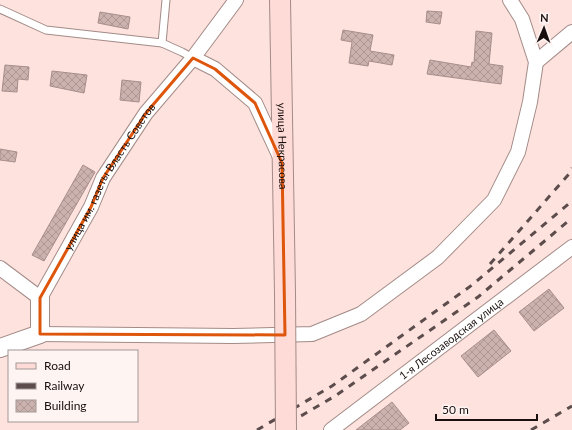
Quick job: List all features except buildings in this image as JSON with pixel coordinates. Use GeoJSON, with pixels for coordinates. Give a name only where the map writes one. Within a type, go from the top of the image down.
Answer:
{"type":"FeatureCollection","features":[{"type":"Feature","properties":{"kind":"main road","name":"улица Некрасова"},"geometry":{"type":"LineString","coordinates":[[280,0],[286,430]]}},
{"type":"Feature","properties":{"kind":"street","name":"улица им. газеты Власть Советов"},"geometry":{"type":"LineString","coordinates":[[40,334],[40,298],[91,207],[103,178],[146,113],[193,58],[236,0]]}},
{"type":"Feature","properties":{"kind":"street"},"geometry":{"type":"LineString","coordinates":[[0,348],[40,334],[233,336],[312,334],[361,314],[438,257],[494,200],[518,152],[530,102],[536,62],[522,19],[510,0]]}},
{"type":"Feature","properties":{"kind":"street"},"geometry":{"type":"LineString","coordinates":[[536,62],[572,32]]}},
{"type":"Feature","properties":{"kind":"street"},"geometry":{"type":"LineString","coordinates":[[193,58],[215,69],[255,104],[282,163]]}},
{"type":"Feature","properties":{"kind":"street","name":"1-я Лесозаводская улица"},"geometry":{"type":"LineString","coordinates":[[331,430],[572,247]]}},
{"type":"Feature","properties":{"kind":"street"},"geometry":{"type":"LineString","coordinates":[[0,268],[40,298]]}},
{"type":"Feature","properties":{"kind":"lane"},"geometry":{"type":"LineString","coordinates":[[162,43],[166,0]]}},
{"type":"Feature","properties":{"kind":"lane"},"geometry":{"type":"LineString","coordinates":[[0,9],[46,30],[162,43],[193,58]]}},
{"type":"Feature","properties":{"kind":"highlighted area"},"geometry":{"type":"Polygon","coordinates":[[[193,58],[215,69],[255,103],[282,163],[285,335],[40,334],[40,298],[91,207],[103,178],[146,113],[193,58]]]}},
{"type":"Feature","properties":{"kind":"railway"},"geometry":{"type":"LineString","coordinates":[[490,264],[569,174],[572,168]]}},
{"type":"Feature","properties":{"kind":"railway"},"geometry":{"type":"LineString","coordinates":[[257,430],[332,386],[472,285],[572,201]]}},
{"type":"Feature","properties":{"kind":"railway"},"geometry":{"type":"LineString","coordinates":[[277,430],[335,396],[478,297],[572,218]]}},
{"type":"Feature","properties":{"kind":"railway"},"geometry":{"type":"LineString","coordinates":[[531,430],[572,406]]}}]}
